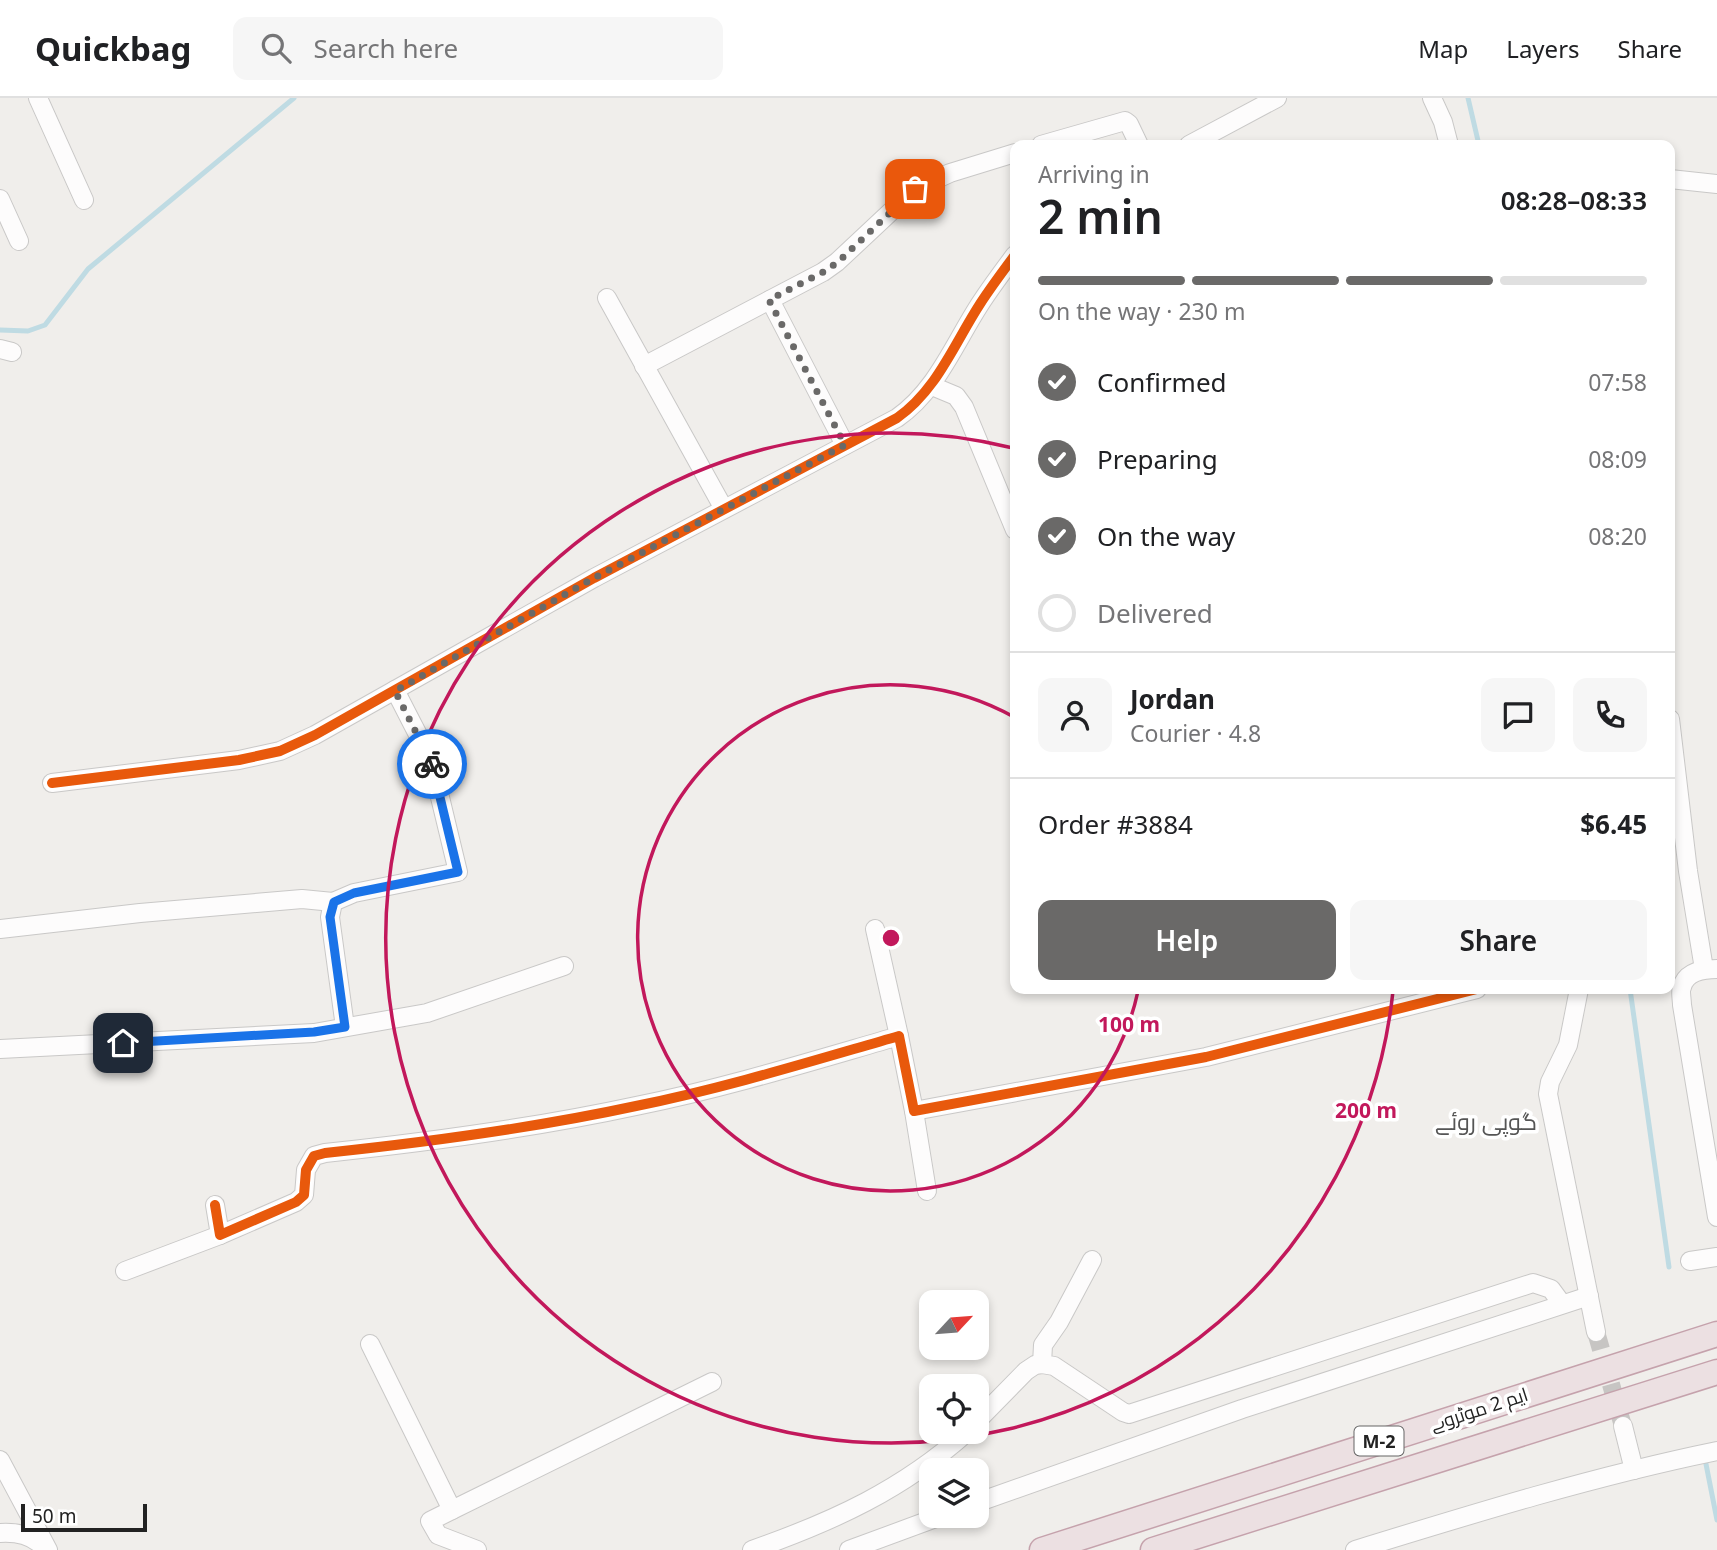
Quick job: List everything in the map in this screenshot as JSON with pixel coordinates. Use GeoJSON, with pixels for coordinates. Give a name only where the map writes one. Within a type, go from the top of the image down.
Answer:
{"type":"FeatureCollection","features":[{"type":"Feature","properties":{"kind":"highway","name":"ایم 2 موٹروے"},"geometry":{"type":"LineString","coordinates":[[1042,1550],[1717,1334]]}},
{"type":"Feature","properties":{"kind":"highway","name":"ایم 2 موٹروے"},"geometry":{"type":"LineString","coordinates":[[1153,1550],[1717,1372]]}},
{"type":"Feature","properties":{"kind":"street"},"geometry":{"type":"LineString","coordinates":[[38,98],[84,200]]}},
{"type":"Feature","properties":{"kind":"street"},"geometry":{"type":"LineString","coordinates":[[1198,140],[1278,98]]}},
{"type":"Feature","properties":{"kind":"street"},"geometry":{"type":"LineString","coordinates":[[1432,98],[1448,140]]}},
{"type":"Feature","properties":{"kind":"street"},"geometry":{"type":"LineString","coordinates":[[1058,140],[1125,121],[1137,140]]}},
{"type":"Feature","properties":{"kind":"street"},"geometry":{"type":"LineString","coordinates":[[644,366],[823,272],[838,262],[915,189],[950,173],[1010,155]]}},
{"type":"Feature","properties":{"kind":"street"},"geometry":{"type":"LineString","coordinates":[[1675,180],[1717,184]]}},
{"type":"Feature","properties":{"kind":"street"},"geometry":{"type":"LineString","coordinates":[[0,199],[19,241]]}},
{"type":"Feature","properties":{"kind":"street"},"geometry":{"type":"LineString","coordinates":[[52,783],[265,755],[315,735],[594,578],[911,408],[932,386],[981,303],[1010,262]]}},
{"type":"Feature","properties":{"kind":"street"},"geometry":{"type":"LineString","coordinates":[[607,299],[724,509]]}},
{"type":"Feature","properties":{"kind":"street"},"geometry":{"type":"LineString","coordinates":[[769,300],[845,445]]}},
{"type":"Feature","properties":{"kind":"street"},"geometry":{"type":"LineString","coordinates":[[932,386],[956,396],[964,407],[1010,518]]}},
{"type":"Feature","properties":{"kind":"street"},"geometry":{"type":"LineString","coordinates":[[0,929],[302,899],[334,902],[354,893],[458,872],[431,760],[395,691]]}},
{"type":"Feature","properties":{"kind":"street"},"geometry":{"type":"LineString","coordinates":[[1675,761],[1688,871],[1710,969],[1689,976],[1682,986],[1682,1005],[1717,1217]]}},
{"type":"Feature","properties":{"kind":"street"},"geometry":{"type":"LineString","coordinates":[[334,902],[330,917],[345,1027]]}},
{"type":"Feature","properties":{"kind":"street"},"geometry":{"type":"LineString","coordinates":[[875,929],[914,1111],[927,1191]]}},
{"type":"Feature","properties":{"kind":"street"},"geometry":{"type":"LineString","coordinates":[[0,1049],[301,1033],[345,1027],[427,1013],[564,966]]}},
{"type":"Feature","properties":{"kind":"street"},"geometry":{"type":"LineString","coordinates":[[914,1111],[1206,1058],[1457,994]]}},
{"type":"Feature","properties":{"kind":"street"},"geometry":{"type":"LineString","coordinates":[[1578,994],[1567,1045],[1550,1082],[1548,1094],[1596,1332]]}},
{"type":"Feature","properties":{"kind":"street"},"geometry":{"type":"LineString","coordinates":[[125,1271],[220,1235],[296,1202],[304,1195],[306,1170],[314,1156],[418,1144],[635,1107],[758,1077],[898,1036]]}},
{"type":"Feature","properties":{"kind":"street"},"geometry":{"type":"LineString","coordinates":[[215,1205],[220,1235]]}},
{"type":"Feature","properties":{"kind":"street"},"geometry":{"type":"LineString","coordinates":[[1690,1262],[1717,1257]]}},
{"type":"Feature","properties":{"kind":"street"},"geometry":{"type":"LineString","coordinates":[[1042,1364],[1043,1345],[1059,1322],[1092,1260]]}},
{"type":"Feature","properties":{"kind":"street"},"geometry":{"type":"LineString","coordinates":[[989,1409],[1035,1365],[1054,1366],[1129,1414],[1533,1283],[1551,1289],[1562,1304]]}},
{"type":"Feature","properties":{"kind":"street"},"geometry":{"type":"LineString","coordinates":[[989,1498],[1242,1409],[1589,1296]]}},
{"type":"Feature","properties":{"kind":"street"},"geometry":{"type":"LineString","coordinates":[[370,1344],[452,1510]]}},
{"type":"Feature","properties":{"kind":"street"},"geometry":{"type":"LineString","coordinates":[[477,1550],[438,1535],[430,1521],[712,1382]]}},
{"type":"Feature","properties":{"kind":"street"},"geometry":{"type":"LineString","coordinates":[[1623,1426],[1634,1469]]}},
{"type":"Feature","properties":{"kind":"street"},"geometry":{"type":"LineString","coordinates":[[752,1550],[836,1519],[913,1476],[952,1444]]}},
{"type":"Feature","properties":{"kind":"street"},"geometry":{"type":"LineString","coordinates":[[1355,1550],[1634,1469],[1717,1451]]}},
{"type":"Feature","properties":{"kind":"street"},"geometry":{"type":"LineString","coordinates":[[0,1460],[48,1550]]}},
{"type":"Feature","properties":{"kind":"street"},"geometry":{"type":"LineString","coordinates":[[849,1550],[919,1524]]}},
{"type":"Feature","properties":{"kind":"street"},"geometry":{"type":"LineString","coordinates":[[0,1533],[15,1532],[30,1536],[48,1550]]}},
{"type":"Feature","properties":{"kind":"waterway"},"geometry":{"type":"LineString","coordinates":[[0,330],[28,331],[45,325],[88,269],[294,98]]}},
{"type":"Feature","properties":{"kind":"waterway"},"geometry":{"type":"LineString","coordinates":[[1468,98],[1478,140]]}},
{"type":"Feature","properties":{"kind":"waterway"},"geometry":{"type":"LineString","coordinates":[[1631,994],[1669,1267]]}},
{"type":"Feature","properties":{"kind":"waterway"},"geometry":{"type":"LineString","coordinates":[[1705,1459],[1717,1520]]}},
{"type":"Feature","properties":{"kind":"tunnel"},"geometry":{"type":"LineString","coordinates":[[1596,1332],[1623,1426]]}},
{"type":"Feature","properties":{"kind":"cycle path"},"geometry":{"type":"LineString","coordinates":[[52,783],[239,760],[280,751],[315,735],[594,578],[897,418],[911,407],[934,380],[980,304],[1010,262]]}},
{"type":"Feature","properties":{"kind":"cycle path"},"geometry":{"type":"LineString","coordinates":[[215,1205],[220,1235],[296,1202],[304,1195],[306,1170],[314,1156],[481,1134],[598,1114],[735,1083],[899,1036],[914,1111],[1206,1057],[1457,994]]}},
{"type":"Feature","properties":{"kind":"way so far"},"geometry":{"type":"LineString","coordinates":[[432,764],[395,691],[594,578],[845,445],[769,300],[838,262],[915,189]]}},
{"type":"Feature","properties":{"kind":"district","name":"گوپی روئے"},"geometry":{"type":"Point","coordinates":[1486,1121]}},
{"type":"Feature","properties":{"kind":"route"},"geometry":{"type":"LineString","coordinates":[[123,1043],[314,1032],[345,1027],[330,917],[334,902],[354,893],[458,872],[432,764]]}}]}
